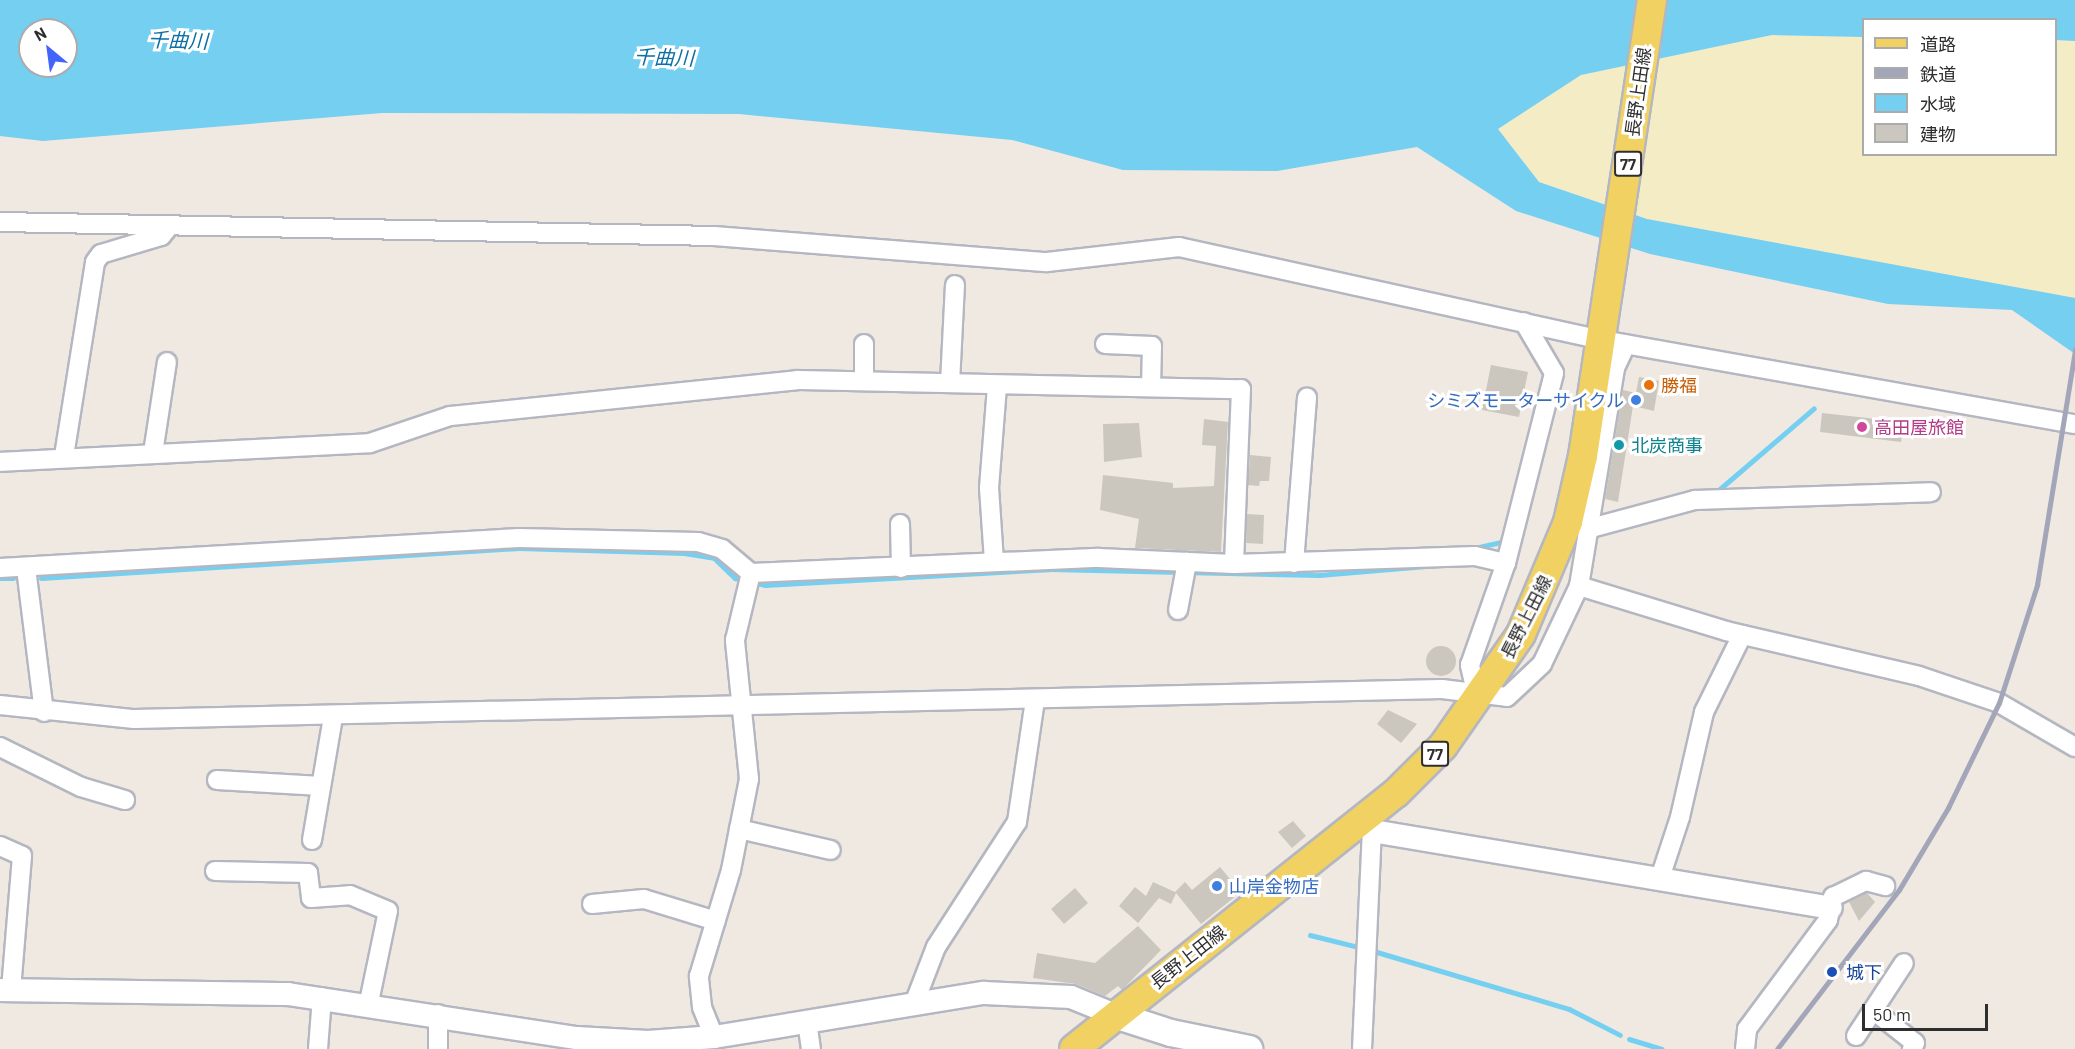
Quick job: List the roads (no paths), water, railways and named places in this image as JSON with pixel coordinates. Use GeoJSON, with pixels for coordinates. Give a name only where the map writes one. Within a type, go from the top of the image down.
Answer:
{"type":"FeatureCollection","features":[{"type":"Feature","properties":{"kind":"main road","name":"長野上田線"},"geometry":{"type":"LineString","coordinates":[[1074,1049],[1115,1015],[1368,826],[1443,746],[1525,626],[1568,522],[1610,337],[1652,0]]}},
{"type":"Feature","properties":{"kind":"main road"},"geometry":{"type":"LineString","coordinates":[[1115,1015],[1171,1033],[1249,1049]]}},
{"type":"Feature","properties":{"kind":"street"},"geometry":{"type":"LineString","coordinates":[[0,222],[714,236],[1047,262],[1179,247],[1524,322],[2075,424]]}},
{"type":"Feature","properties":{"kind":"street"},"geometry":{"type":"LineString","coordinates":[[64,456],[95,262],[101,254],[161,236],[169,227]]}},
{"type":"Feature","properties":{"kind":"street"},"geometry":{"type":"LineString","coordinates":[[950,383],[955,285]]}},
{"type":"Feature","properties":{"kind":"street"},"geometry":{"type":"LineString","coordinates":[[1477,696],[1470,665],[1506,563],[1554,373],[1524,322]]}},
{"type":"Feature","properties":{"kind":"street"},"geometry":{"type":"LineString","coordinates":[[0,705],[44,712],[134,719],[333,717],[1442,689],[1477,696],[1507,697],[1524,687],[1542,664],[1580,586],[1615,368],[1610,337]]}},
{"type":"Feature","properties":{"kind":"street"},"geometry":{"type":"LineString","coordinates":[[1105,344],[1146,341],[1152,345],[1150,386]]}},
{"type":"Feature","properties":{"kind":"street"},"geometry":{"type":"LineString","coordinates":[[864,344],[864,381]]}},
{"type":"Feature","properties":{"kind":"street"},"geometry":{"type":"LineString","coordinates":[[153,453],[167,362]]}},
{"type":"Feature","properties":{"kind":"street"},"geometry":{"type":"LineString","coordinates":[[0,462],[48,463],[64,456],[370,443],[450,416],[709,386],[864,381],[950,383],[997,387],[1150,386],[1241,389],[1234,564]]}},
{"type":"Feature","properties":{"kind":"street"},"geometry":{"type":"LineString","coordinates":[[994,561],[989,488],[997,387]]}},
{"type":"Feature","properties":{"kind":"street"},"geometry":{"type":"LineString","coordinates":[[1294,563],[1307,398]]}},
{"type":"Feature","properties":{"kind":"street"},"geometry":{"type":"LineString","coordinates":[[1591,528],[1695,500],[1931,492]]}},
{"type":"Feature","properties":{"kind":"street"},"geometry":{"type":"LineString","coordinates":[[900,524],[901,568]]}},
{"type":"Feature","properties":{"kind":"street"},"geometry":{"type":"LineString","coordinates":[[0,568],[519,538],[698,542],[722,549],[751,573],[901,568],[994,561],[1234,564],[1475,556],[1506,563]]}},
{"type":"Feature","properties":{"kind":"street"},"geometry":{"type":"LineString","coordinates":[[1178,610],[1187,562]]}},
{"type":"Feature","properties":{"kind":"street"},"geometry":{"type":"LineString","coordinates":[[26,568],[44,712]]}},
{"type":"Feature","properties":{"kind":"street"},"geometry":{"type":"LineString","coordinates":[[714,1037],[702,1007],[699,976],[716,921],[749,779],[735,640],[751,573]]}},
{"type":"Feature","properties":{"kind":"street"},"geometry":{"type":"LineString","coordinates":[[1580,586],[1742,635],[1919,676],[1989,699],[2075,747]]}},
{"type":"Feature","properties":{"kind":"street"},"geometry":{"type":"LineString","coordinates":[[1660,878],[1680,817],[1704,712],[1742,635]]}},
{"type":"Feature","properties":{"kind":"street"},"geometry":{"type":"LineString","coordinates":[[914,1004],[936,948],[1017,822],[1035,700]]}},
{"type":"Feature","properties":{"kind":"street"},"geometry":{"type":"LineString","coordinates":[[312,840],[333,717]]}},
{"type":"Feature","properties":{"kind":"street"},"geometry":{"type":"LineString","coordinates":[[0,747],[81,787],[125,800]]}},
{"type":"Feature","properties":{"kind":"street"},"geometry":{"type":"LineString","coordinates":[[217,780],[321,786]]}},
{"type":"Feature","properties":{"kind":"street"},"geometry":{"type":"LineString","coordinates":[[1362,1049],[1368,826],[1831,908]]}},
{"type":"Feature","properties":{"kind":"street"},"geometry":{"type":"LineString","coordinates":[[739,829],[831,850]]}},
{"type":"Feature","properties":{"kind":"street"},"geometry":{"type":"LineString","coordinates":[[0,846],[22,856],[5,990],[199,990],[322,997],[369,1002],[577,1038],[648,1042],[714,1037],[984,993],[1034,993],[1071,997],[1115,1015]]}},
{"type":"Feature","properties":{"kind":"street"},"geometry":{"type":"LineString","coordinates":[[215,871],[308,873],[311,898],[350,895],[388,911],[369,1002]]}},
{"type":"Feature","properties":{"kind":"street"},"geometry":{"type":"LineString","coordinates":[[1745,1049],[1747,1029],[1831,908],[1833,897],[1866,881],[1885,886]]}},
{"type":"Feature","properties":{"kind":"street"},"geometry":{"type":"LineString","coordinates":[[592,904],[644,899],[716,921]]}},
{"type":"Feature","properties":{"kind":"street"},"geometry":{"type":"LineString","coordinates":[[1856,1036],[1904,963]]}},
{"type":"Feature","properties":{"kind":"street"},"geometry":{"type":"LineString","coordinates":[[318,1049],[322,997]]}},
{"type":"Feature","properties":{"kind":"street"},"geometry":{"type":"LineString","coordinates":[[1873,1010],[1915,1043],[1912,1049]]}},
{"type":"Feature","properties":{"kind":"street"},"geometry":{"type":"LineString","coordinates":[[438,1014],[438,1049]]}},
{"type":"Feature","properties":{"kind":"street"},"geometry":{"type":"LineString","coordinates":[[807,1021],[811,1049]]}},
{"type":"Feature","properties":{"kind":"water","name":"千曲川"},"geometry":{"type":"Polygon","coordinates":[[[0,0],[2075,0],[2075,41],[2057,40],[2057,18],[1862,18],[1862,37],[1772,35],[1581,75],[1498,129],[1539,182],[1647,219],[2075,298],[2075,354],[2012,310],[1888,304],[1650,254],[1516,211],[1417,147],[1277,171],[1123,170],[1012,140],[739,114],[382,113],[43,141],[0,136],[0,0]]]}},
{"type":"Feature","properties":{"kind":"waterway"},"geometry":{"type":"LineString","coordinates":[[1715,493],[1814,408]]}},
{"type":"Feature","properties":{"kind":"waterway"},"geometry":{"type":"LineString","coordinates":[[1479,547],[1501,542]]}},
{"type":"Feature","properties":{"kind":"waterway"},"geometry":{"type":"LineString","coordinates":[[41,578],[519,548],[684,553],[714,558],[735,578],[765,585],[1049,569],[1319,575],[1461,563]]}},
{"type":"Feature","properties":{"kind":"waterway"},"geometry":{"type":"LineString","coordinates":[[0,578],[13,578]]}},
{"type":"Feature","properties":{"kind":"waterway"},"geometry":{"type":"LineString","coordinates":[[1310,935],[1354,946]]}},
{"type":"Feature","properties":{"kind":"waterway"},"geometry":{"type":"LineString","coordinates":[[1370,950],[1569,1009],[1620,1035]]}},
{"type":"Feature","properties":{"kind":"waterway"},"geometry":{"type":"LineString","coordinates":[[1629,1039],[1661,1049]]}},
{"type":"Feature","properties":{"kind":"railway"},"geometry":{"type":"LineString","coordinates":[[1777,1049],[1899,890],[1948,808],[1999,703],[2037,585],[2075,350]]}},
{"type":"Feature","properties":{"kind":"place","name":"勝福"},"geometry":{"type":"Point","coordinates":[1649,385]}},
{"type":"Feature","properties":{"kind":"place","name":"シミズモーターサイクル"},"geometry":{"type":"Point","coordinates":[1636,400]}},
{"type":"Feature","properties":{"kind":"place","name":"高田屋旅館"},"geometry":{"type":"Point","coordinates":[1862,427]}},
{"type":"Feature","properties":{"kind":"place","name":"北炭商事"},"geometry":{"type":"Point","coordinates":[1619,445]}},
{"type":"Feature","properties":{"kind":"place","name":"山岸金物店"},"geometry":{"type":"Point","coordinates":[1217,886]}},
{"type":"Feature","properties":{"kind":"place","name":"城下"},"geometry":{"type":"Point","coordinates":[1832,972]}}]}
